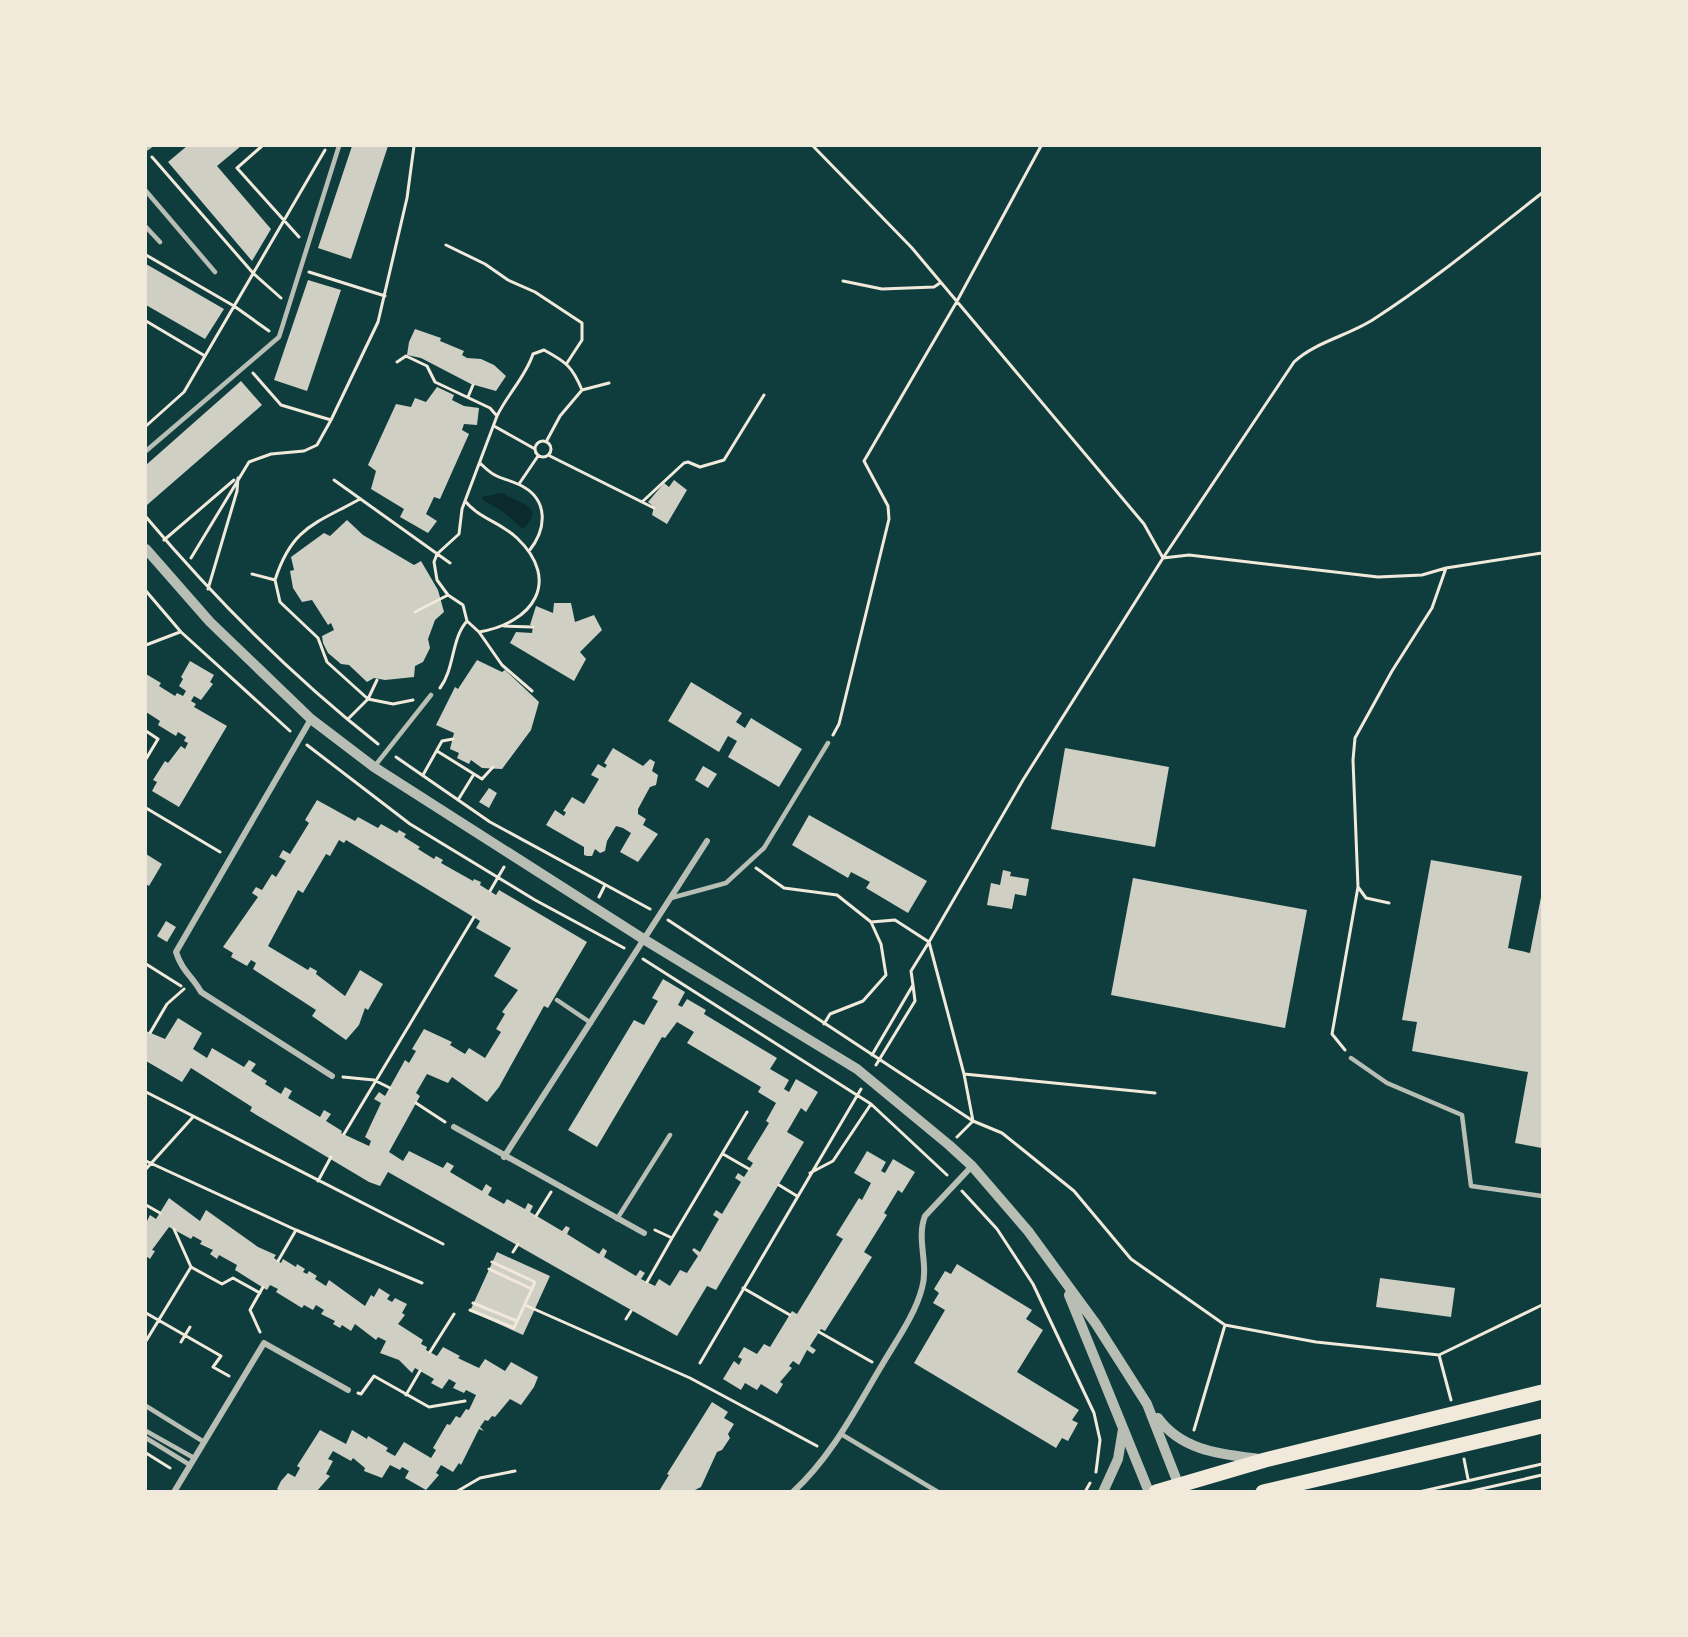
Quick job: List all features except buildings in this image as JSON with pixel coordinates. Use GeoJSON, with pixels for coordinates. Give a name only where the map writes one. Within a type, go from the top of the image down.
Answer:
{"type":"FeatureCollection","features":[{"type":"Feature","properties":{"kind":"main road"},"geometry":{"type":"LineString","coordinates":[[1156,1491],[1180,1488],[1265,1460],[1542,1392]]}},
{"type":"Feature","properties":{"kind":"main road"},"geometry":{"type":"LineString","coordinates":[[1270,1490],[1542,1426]]}},
{"type":"Feature","properties":{"kind":"street"},"geometry":{"type":"LineString","coordinates":[[146,549],[210,622],[311,719],[374,767],[645,940],[857,1069],[972,1166],[1028,1231],[1165,1428],[1190,1446],[1209,1452],[1265,1460]]}},
{"type":"Feature","properties":{"kind":"street"},"geometry":{"type":"LineString","coordinates":[[311,719],[176,952],[181,968],[194,979],[201,992],[332,1076]]}},
{"type":"Feature","properties":{"kind":"street"},"geometry":{"type":"LineString","coordinates":[[504,1157],[661,915],[706,841]]}},
{"type":"Feature","properties":{"kind":"street"},"geometry":{"type":"LineString","coordinates":[[454,1127],[504,1157],[644,1233]]}},
{"type":"Feature","properties":{"kind":"street"},"geometry":{"type":"LineString","coordinates":[[793,1491],[816,1471],[829,1453],[881,1367],[923,1286],[921,1226],[925,1216],[972,1166]]}},
{"type":"Feature","properties":{"kind":"street"},"geometry":{"type":"LineString","coordinates":[[1060,1275],[1096,1356],[1149,1491]]}},
{"type":"Feature","properties":{"kind":"street"},"geometry":{"type":"LineString","coordinates":[[174,1491],[264,1343],[348,1390]]}},
{"type":"Feature","properties":{"kind":"street"},"geometry":{"type":"LineString","coordinates":[[1147,1404],[1180,1488]]}},
{"type":"Feature","properties":{"kind":"street"},"geometry":{"type":"LineString","coordinates":[[1103,1491],[1118,1459],[1123,1429]]}},
{"type":"Feature","properties":{"kind":"lane"},"geometry":{"type":"LineString","coordinates":[[146,451],[279,338],[339,146]]}},
{"type":"Feature","properties":{"kind":"lane"},"geometry":{"type":"LineString","coordinates":[[146,191],[215,272]]}},
{"type":"Feature","properties":{"kind":"lane"},"geometry":{"type":"LineString","coordinates":[[146,227],[160,242]]}},
{"type":"Feature","properties":{"kind":"lane"},"geometry":{"type":"LineString","coordinates":[[374,767],[431,695]]}},
{"type":"Feature","properties":{"kind":"lane"},"geometry":{"type":"LineString","coordinates":[[671,898],[726,883],[764,848],[828,743]]}},
{"type":"Feature","properties":{"kind":"lane"},"geometry":{"type":"LineString","coordinates":[[557,1000],[591,1023]]}},
{"type":"Feature","properties":{"kind":"lane"},"geometry":{"type":"LineString","coordinates":[[1352,1058],[1387,1083],[1462,1115],[1471,1186],[1542,1197]]}},
{"type":"Feature","properties":{"kind":"lane"},"geometry":{"type":"LineString","coordinates":[[617,1219],[670,1135]]}},
{"type":"Feature","properties":{"kind":"lane"},"geometry":{"type":"LineString","coordinates":[[146,1406],[204,1442]]}},
{"type":"Feature","properties":{"kind":"lane"},"geometry":{"type":"LineString","coordinates":[[146,1431],[194,1458]]}},
{"type":"Feature","properties":{"kind":"lane"},"geometry":{"type":"LineString","coordinates":[[841,1434],[938,1491]]}},
{"type":"Feature","properties":{"kind":"lane"},"geometry":{"type":"LineString","coordinates":[[146,1438],[190,1465]]}},
{"type":"Feature","properties":{"kind":"path"},"geometry":{"type":"LineString","coordinates":[[262,146],[237,168],[307,246]]}},
{"type":"Feature","properties":{"kind":"path"},"geometry":{"type":"LineString","coordinates":[[146,426],[184,392],[327,146]]}},
{"type":"Feature","properties":{"kind":"path"},"geometry":{"type":"LineString","coordinates":[[190,558],[249,462],[258,457],[304,451],[318,445],[378,322],[407,198],[414,146]]}},
{"type":"Feature","properties":{"kind":"path"},"geometry":{"type":"LineString","coordinates":[[813,146],[912,248],[1144,524],[1163,558]]}},
{"type":"Feature","properties":{"kind":"path"},"geometry":{"type":"LineString","coordinates":[[828,743],[839,724],[889,519],[888,506],[864,461],[956,303],[1041,146]]}},
{"type":"Feature","properties":{"kind":"path"},"geometry":{"type":"LineString","coordinates":[[147,148],[253,273],[290,305]]}},
{"type":"Feature","properties":{"kind":"path"},"geometry":{"type":"LineString","coordinates":[[871,1073],[915,1001],[911,971],[1023,780],[1163,558],[1294,362],[1302,355],[1354,333],[1404,300],[1542,193]]}},
{"type":"Feature","properties":{"kind":"path"},"geometry":{"type":"LineString","coordinates":[[446,245],[485,264],[508,280],[535,292],[582,323],[582,340],[567,363]]}},
{"type":"Feature","properties":{"kind":"path"},"geometry":{"type":"LineString","coordinates":[[146,255],[234,306],[279,338]]}},
{"type":"Feature","properties":{"kind":"path"},"geometry":{"type":"LineString","coordinates":[[300,269],[385,296]]}},
{"type":"Feature","properties":{"kind":"path"},"geometry":{"type":"LineString","coordinates":[[843,281],[882,289],[934,287],[940,283]]}},
{"type":"Feature","properties":{"kind":"path"},"geometry":{"type":"LineString","coordinates":[[146,321],[205,356]]}},
{"type":"Feature","properties":{"kind":"path"},"geometry":{"type":"LineString","coordinates":[[532,691],[502,665],[479,632],[467,621],[463,605],[448,595],[435,571],[437,554],[459,534],[465,501],[497,416],[508,393],[530,364],[533,354],[544,350],[567,363],[575,373],[582,390]]}},
{"type":"Feature","properties":{"kind":"path"},"geometry":{"type":"LineString","coordinates":[[397,362],[406,356],[416,360],[427,366],[435,382],[490,408],[497,416]]}},
{"type":"Feature","properties":{"kind":"path"},"geometry":{"type":"LineString","coordinates":[[246,365],[281,405],[331,420]]}},
{"type":"Feature","properties":{"kind":"path"},"geometry":{"type":"LineString","coordinates":[[546,442],[560,416],[582,390],[609,383]]}},
{"type":"Feature","properties":{"kind":"path"},"geometry":{"type":"LineString","coordinates":[[468,397],[473,385]]}},
{"type":"Feature","properties":{"kind":"path"},"geometry":{"type":"LineString","coordinates":[[642,502],[684,463],[688,462],[700,467],[724,460],[764,395]]}},
{"type":"Feature","properties":{"kind":"path"},"geometry":{"type":"LineString","coordinates":[[494,426],[535,449],[538,456]]}},
{"type":"Feature","properties":{"kind":"path"},"geometry":{"type":"LineString","coordinates":[[535,449],[539,442],[546,442]]}},
{"type":"Feature","properties":{"kind":"path"},"geometry":{"type":"LineString","coordinates":[[546,442],[551,448],[548,456]]}},
{"type":"Feature","properties":{"kind":"path"},"geometry":{"type":"LineString","coordinates":[[538,456],[548,456],[654,508]]}},
{"type":"Feature","properties":{"kind":"path"},"geometry":{"type":"LineString","coordinates":[[519,484],[538,456]]}},
{"type":"Feature","properties":{"kind":"path"},"geometry":{"type":"LineString","coordinates":[[480,463],[500,479],[519,484],[535,497],[543,514],[542,531],[529,551]]}},
{"type":"Feature","properties":{"kind":"path"},"geometry":{"type":"LineString","coordinates":[[164,540],[238,477]]}},
{"type":"Feature","properties":{"kind":"path"},"geometry":{"type":"LineString","coordinates":[[208,589],[237,491],[238,477]]}},
{"type":"Feature","properties":{"kind":"path"},"geometry":{"type":"LineString","coordinates":[[334,480],[450,563]]}},
{"type":"Feature","properties":{"kind":"path"},"geometry":{"type":"LineString","coordinates":[[360,499],[298,534],[281,560],[275,579],[280,602],[318,639],[327,662],[368,699],[393,704],[431,695],[442,685],[448,673],[460,632],[467,621]]}},
{"type":"Feature","properties":{"kind":"path"},"geometry":{"type":"LineString","coordinates":[[465,501],[477,515],[504,527],[529,551],[537,572],[538,594],[528,610],[502,626]]}},
{"type":"Feature","properties":{"kind":"path"},"geometry":{"type":"LineString","coordinates":[[146,518],[208,589],[348,720],[387,751],[490,822],[661,915],[973,1121],[1002,1133],[1074,1191],[1131,1259],[1225,1325],[1316,1342],[1439,1355],[1542,1305]]}},
{"type":"Feature","properties":{"kind":"path"},"geometry":{"type":"LineString","coordinates":[[1163,558],[1190,555],[1378,578],[1422,575],[1446,568],[1542,553]]}},
{"type":"Feature","properties":{"kind":"path"},"geometry":{"type":"LineString","coordinates":[[1352,1058],[1332,1034],[1358,887],[1353,760],[1355,738],[1392,671],[1432,608],[1446,568]]}},
{"type":"Feature","properties":{"kind":"path"},"geometry":{"type":"LineString","coordinates":[[252,574],[275,579]]}},
{"type":"Feature","properties":{"kind":"path"},"geometry":{"type":"LineString","coordinates":[[146,591],[181,632],[300,740],[410,824],[498,877],[636,954],[871,1104],[955,1183],[996,1229],[1033,1284],[1094,1413],[1100,1440],[1096,1475]]}},
{"type":"Feature","properties":{"kind":"path"},"geometry":{"type":"LineString","coordinates":[[415,612],[448,595]]}},
{"type":"Feature","properties":{"kind":"path"},"geometry":{"type":"LineString","coordinates":[[479,632],[502,626],[533,627]]}},
{"type":"Feature","properties":{"kind":"path"},"geometry":{"type":"LineString","coordinates":[[146,645],[181,632]]}},
{"type":"Feature","properties":{"kind":"path"},"geometry":{"type":"LineString","coordinates":[[348,720],[368,699],[377,680]]}},
{"type":"Feature","properties":{"kind":"path"},"geometry":{"type":"LineString","coordinates":[[146,731],[158,739],[146,759]]}},
{"type":"Feature","properties":{"kind":"path"},"geometry":{"type":"LineString","coordinates":[[423,775],[442,741],[453,739]]}},
{"type":"Feature","properties":{"kind":"path"},"geometry":{"type":"LineString","coordinates":[[436,751],[482,779],[492,767]]}},
{"type":"Feature","properties":{"kind":"path"},"geometry":{"type":"LineString","coordinates":[[458,800],[474,774]]}},
{"type":"Feature","properties":{"kind":"path"},"geometry":{"type":"LineString","coordinates":[[146,808],[230,858]]}},
{"type":"Feature","properties":{"kind":"path"},"geometry":{"type":"LineString","coordinates":[[490,891],[510,855]]}},
{"type":"Feature","properties":{"kind":"path"},"geometry":{"type":"LineString","coordinates":[[748,862],[784,888],[837,895],[871,922],[881,944],[886,975],[863,1001],[830,1014],[824,1024]]}},
{"type":"Feature","properties":{"kind":"path"},"geometry":{"type":"LineString","coordinates":[[1358,887],[1366,898],[1389,903]]}},
{"type":"Feature","properties":{"kind":"path"},"geometry":{"type":"LineString","coordinates":[[344,1134],[374,1080],[474,917]]}},
{"type":"Feature","properties":{"kind":"path"},"geometry":{"type":"LineString","coordinates":[[871,922],[895,920],[929,942],[964,1074],[973,1121]]}},
{"type":"Feature","properties":{"kind":"path"},"geometry":{"type":"LineString","coordinates":[[146,964],[185,988]]}},
{"type":"Feature","properties":{"kind":"path"},"geometry":{"type":"LineString","coordinates":[[150,1033],[167,1004],[194,979]]}},
{"type":"Feature","properties":{"kind":"path"},"geometry":{"type":"LineString","coordinates":[[872,1055],[913,986]]}},
{"type":"Feature","properties":{"kind":"path"},"geometry":{"type":"LineString","coordinates":[[964,1074],[1155,1093]]}},
{"type":"Feature","properties":{"kind":"path"},"geometry":{"type":"LineString","coordinates":[[332,1076],[374,1080],[390,1088]]}},
{"type":"Feature","properties":{"kind":"path"},"geometry":{"type":"LineString","coordinates":[[700,1363],[865,1083]]}},
{"type":"Feature","properties":{"kind":"path"},"geometry":{"type":"LineString","coordinates":[[146,1092],[443,1244]]}},
{"type":"Feature","properties":{"kind":"path"},"geometry":{"type":"LineString","coordinates":[[416,1103],[454,1127]]}},
{"type":"Feature","properties":{"kind":"path"},"geometry":{"type":"LineString","coordinates":[[810,1174],[833,1161],[871,1104]]}},
{"type":"Feature","properties":{"kind":"path"},"geometry":{"type":"LineString","coordinates":[[647,1282],[747,1112]]}},
{"type":"Feature","properties":{"kind":"path"},"geometry":{"type":"LineString","coordinates":[[146,1169],[147,1161],[193,1117]]}},
{"type":"Feature","properties":{"kind":"path"},"geometry":{"type":"LineString","coordinates":[[723,1154],[749,1169]]}},
{"type":"Feature","properties":{"kind":"path"},"geometry":{"type":"LineString","coordinates":[[318,1180],[331,1157]]}},
{"type":"Feature","properties":{"kind":"path"},"geometry":{"type":"LineString","coordinates":[[147,1161],[296,1230],[422,1282]]}},
{"type":"Feature","properties":{"kind":"path"},"geometry":{"type":"LineString","coordinates":[[536,1216],[555,1185]]}},
{"type":"Feature","properties":{"kind":"path"},"geometry":{"type":"LineString","coordinates":[[778,1185],[797,1196]]}},
{"type":"Feature","properties":{"kind":"path"},"geometry":{"type":"LineString","coordinates":[[146,1205],[160,1213]]}},
{"type":"Feature","properties":{"kind":"path"},"geometry":{"type":"LineString","coordinates":[[174,1229],[190,1267],[222,1284],[233,1278],[260,1293]]}},
{"type":"Feature","properties":{"kind":"path"},"geometry":{"type":"LineString","coordinates":[[644,1233],[658,1229],[672,1238]]}},
{"type":"Feature","properties":{"kind":"path"},"geometry":{"type":"LineString","coordinates":[[278,1261],[296,1230]]}},
{"type":"Feature","properties":{"kind":"path"},"geometry":{"type":"LineString","coordinates":[[513,1252],[518,1244]]}},
{"type":"Feature","properties":{"kind":"path"},"geometry":{"type":"LineString","coordinates":[[470,1310],[514,1328],[525,1305],[535,1282],[492,1262]]}},
{"type":"Feature","properties":{"kind":"path"},"geometry":{"type":"LineString","coordinates":[[146,1341],[190,1267]]}},
{"type":"Feature","properties":{"kind":"path"},"geometry":{"type":"LineString","coordinates":[[489,1269],[532,1289]]}},
{"type":"Feature","properties":{"kind":"path"},"geometry":{"type":"LineString","coordinates":[[263,1287],[250,1310],[264,1343]]}},
{"type":"Feature","properties":{"kind":"path"},"geometry":{"type":"LineString","coordinates":[[743,1288],[790,1315]]}},
{"type":"Feature","properties":{"kind":"path"},"geometry":{"type":"LineString","coordinates":[[473,1303],[517,1321]]}},
{"type":"Feature","properties":{"kind":"path"},"geometry":{"type":"LineString","coordinates":[[525,1305],[690,1378],[829,1453]]}},
{"type":"Feature","properties":{"kind":"path"},"geometry":{"type":"LineString","coordinates":[[626,1319],[631,1311]]}},
{"type":"Feature","properties":{"kind":"path"},"geometry":{"type":"LineString","coordinates":[[146,1313],[221,1356],[213,1367],[240,1383]]}},
{"type":"Feature","properties":{"kind":"path"},"geometry":{"type":"LineString","coordinates":[[430,1352],[454,1314]]}},
{"type":"Feature","properties":{"kind":"path"},"geometry":{"type":"LineString","coordinates":[[1190,1446],[1225,1325]]}},
{"type":"Feature","properties":{"kind":"path"},"geometry":{"type":"LineString","coordinates":[[181,1342],[190,1327]]}},
{"type":"Feature","properties":{"kind":"path"},"geometry":{"type":"LineString","coordinates":[[819,1332],[881,1367]]}},
{"type":"Feature","properties":{"kind":"path"},"geometry":{"type":"LineString","coordinates":[[1439,1355],[1444,1367]]}},
{"type":"Feature","properties":{"kind":"path"},"geometry":{"type":"LineString","coordinates":[[406,1395],[420,1371]]}},
{"type":"Feature","properties":{"kind":"path"},"geometry":{"type":"LineString","coordinates":[[348,1390],[361,1394],[374,1376],[429,1407],[465,1401]]}},
{"type":"Feature","properties":{"kind":"path"},"geometry":{"type":"LineString","coordinates":[[146,1454],[183,1475]]}},
{"type":"Feature","properties":{"kind":"path"},"geometry":{"type":"LineString","coordinates":[[1419,1491],[1542,1464]]}},
{"type":"Feature","properties":{"kind":"path"},"geometry":{"type":"LineString","coordinates":[[456,1491],[480,1478],[515,1471]]}},
{"type":"Feature","properties":{"kind":"path"},"geometry":{"type":"LineString","coordinates":[[1468,1491],[1542,1474]]}},
{"type":"Feature","properties":{"kind":"water"},"geometry":{"type":"Polygon","coordinates":[[[502,493],[521,502],[531,510],[530,521],[523,529],[482,497],[502,493]]]}}]}
